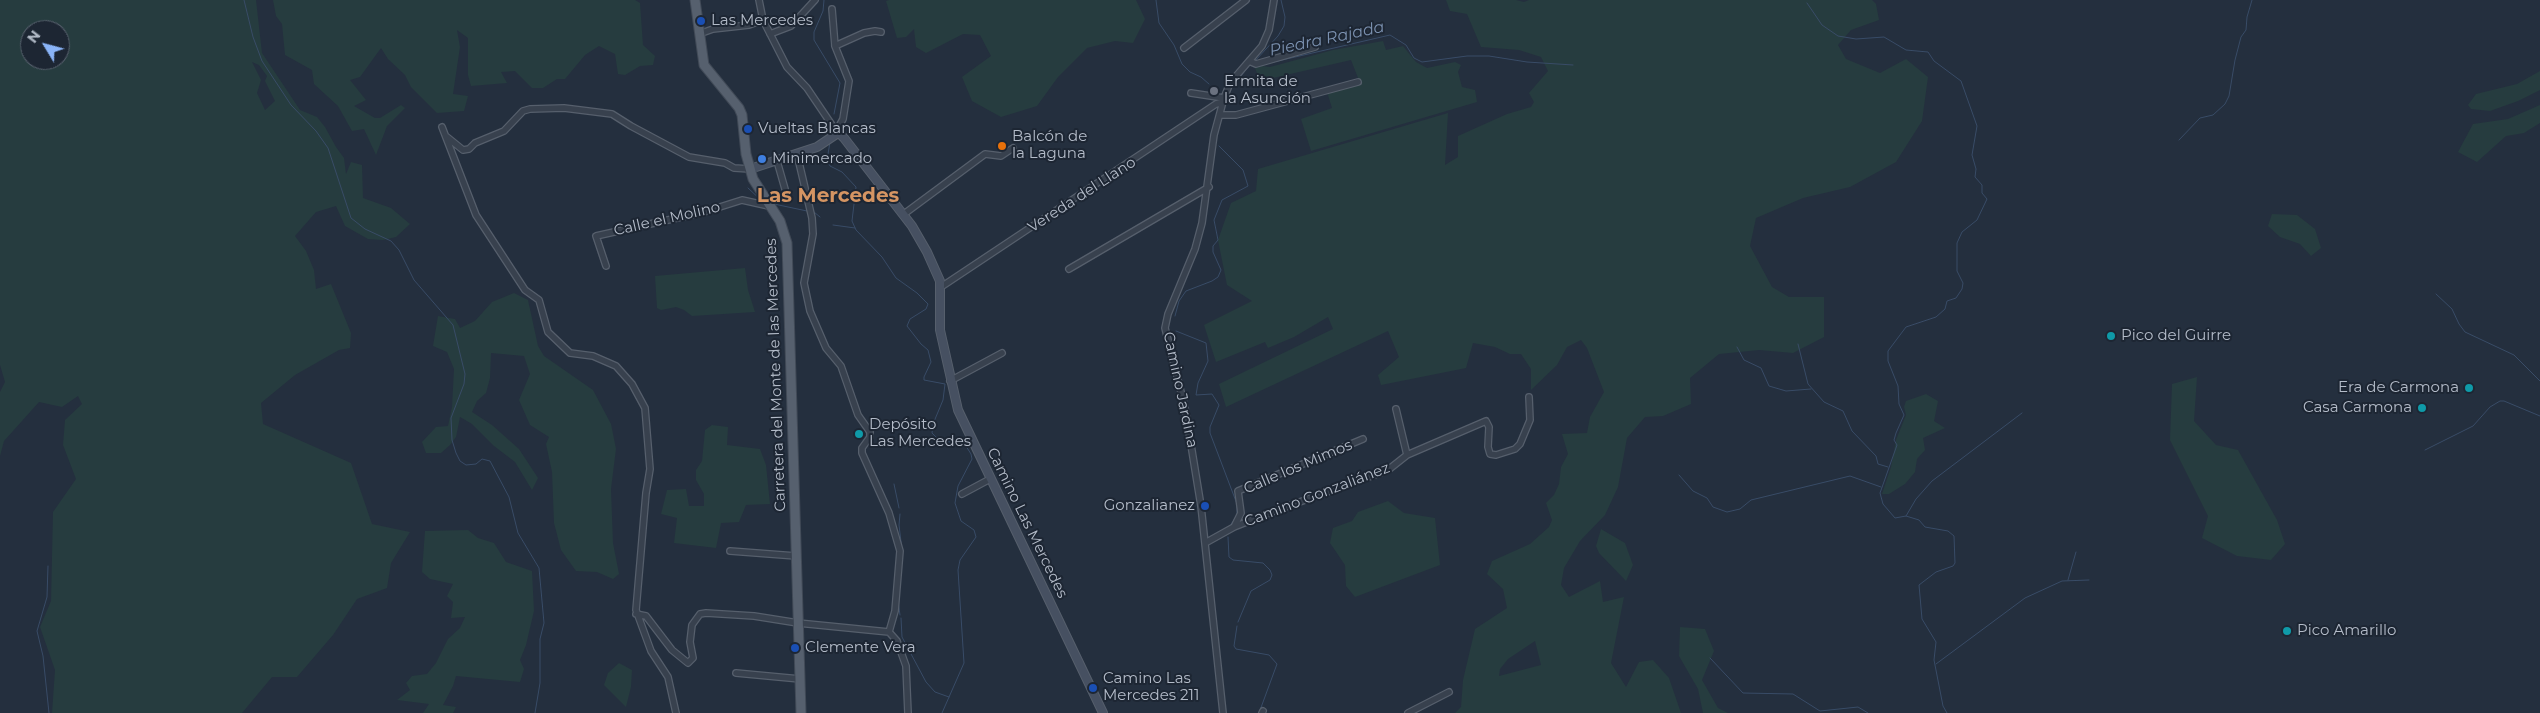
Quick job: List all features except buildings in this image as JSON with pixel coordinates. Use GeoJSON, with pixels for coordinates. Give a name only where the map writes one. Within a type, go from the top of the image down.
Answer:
{"type":"FeatureCollection","features":[{"type":"Feature","properties":{"kind":"main road","name":"Carretera del Monte de las Mercedes"},"geometry":{"type":"LineString","coordinates":[[695,0],[698,34],[704,65],[735,102],[742,115],[745,150],[750,168],[756,185],[780,221],[787,243],[801,713]]}},
{"type":"Feature","properties":{"kind":"main road"},"geometry":{"type":"LineString","coordinates":[[750,168],[817,147],[834,131]]}},
{"type":"Feature","properties":{"kind":"main road","name":"Camino Las Mercedes"},"geometry":{"type":"LineString","coordinates":[[834,131],[904,214],[927,252],[941,287],[940,330],[950,382],[958,410],[1103,713]]}},
{"type":"Feature","properties":{"kind":"street"},"geometry":{"type":"LineString","coordinates":[[760,0],[763,20],[788,67],[806,88],[834,131],[843,119],[849,81],[835,46],[832,9]]}},
{"type":"Feature","properties":{"kind":"street"},"geometry":{"type":"LineString","coordinates":[[770,34],[791,26],[815,0]]}},
{"type":"Feature","properties":{"kind":"street"},"geometry":{"type":"LineString","coordinates":[[1184,48],[1246,0]]}},
{"type":"Feature","properties":{"kind":"street","name":"Camino Jardina"},"geometry":{"type":"LineString","coordinates":[[1222,713],[1213,634],[1206,542],[1185,408],[1165,328],[1177,288],[1195,249],[1209,187],[1214,136],[1224,100],[1230,83],[1262,46],[1269,30],[1274,0]]}},
{"type":"Feature","properties":{"kind":"street"},"geometry":{"type":"LineString","coordinates":[[698,34],[713,29],[749,25],[763,20]]}},
{"type":"Feature","properties":{"kind":"street"},"geometry":{"type":"LineString","coordinates":[[835,46],[864,33],[881,32]]}},
{"type":"Feature","properties":{"kind":"street"},"geometry":{"type":"LineString","coordinates":[[1249,61],[1256,64],[1316,47]]}},
{"type":"Feature","properties":{"kind":"street"},"geometry":{"type":"LineString","coordinates":[[1220,115],[1236,115],[1358,82]]}},
{"type":"Feature","properties":{"kind":"street"},"geometry":{"type":"LineString","coordinates":[[1191,93],[1224,100]]}},
{"type":"Feature","properties":{"kind":"street","name":"Vereda del Llano"},"geometry":{"type":"LineString","coordinates":[[941,287],[1224,100]]}},
{"type":"Feature","properties":{"kind":"street"},"geometry":{"type":"LineString","coordinates":[[447,137],[463,150],[469,150],[475,143],[504,131],[523,112],[530,109],[564,108],[612,114],[630,126],[689,156],[725,163],[734,168],[750,168]]}},
{"type":"Feature","properties":{"kind":"street"},"geometry":{"type":"LineString","coordinates":[[442,127],[476,215],[525,290],[539,300],[548,332],[570,352],[593,356],[616,366],[632,384],[645,408],[650,469],[646,493],[636,614],[651,651],[668,677],[676,713]]}},
{"type":"Feature","properties":{"kind":"street"},"geometry":{"type":"LineString","coordinates":[[904,214],[985,154],[1001,156],[1014,148]]}},
{"type":"Feature","properties":{"kind":"street"},"geometry":{"type":"LineString","coordinates":[[797,154],[812,218],[813,234],[804,283],[810,311],[826,348],[841,366],[858,415],[870,432],[870,437],[862,448],[862,453],[890,513],[900,551],[895,611],[889,632]]}},
{"type":"Feature","properties":{"kind":"street"},"geometry":{"type":"LineString","coordinates":[[777,160],[785,189]]}},
{"type":"Feature","properties":{"kind":"street"},"geometry":{"type":"LineString","coordinates":[[1069,268],[1209,187]]}},
{"type":"Feature","properties":{"kind":"street","name":"Calle el Molino"},"geometry":{"type":"LineString","coordinates":[[606,266],[596,236],[704,212],[742,200],[764,207],[769,206]]}},
{"type":"Feature","properties":{"kind":"street"},"geometry":{"type":"LineString","coordinates":[[950,382],[1002,353]]}},
{"type":"Feature","properties":{"kind":"street","name":"Camino Gonzaliánez"},"geometry":{"type":"LineString","coordinates":[[1206,542],[1234,527],[1388,470],[1407,455],[1486,422],[1489,427],[1488,447],[1490,454],[1496,455],[1515,448],[1520,444],[1530,420],[1529,397]]}},
{"type":"Feature","properties":{"kind":"street"},"geometry":{"type":"LineString","coordinates":[[1396,409],[1407,455]]}},
{"type":"Feature","properties":{"kind":"street","name":"Calle los Mimos"},"geometry":{"type":"LineString","coordinates":[[1234,527],[1240,513],[1238,490],[1363,439]]}},
{"type":"Feature","properties":{"kind":"street"},"geometry":{"type":"LineString","coordinates":[[962,494],[990,479]]}},
{"type":"Feature","properties":{"kind":"street"},"geometry":{"type":"LineString","coordinates":[[730,551],[796,556]]}},
{"type":"Feature","properties":{"kind":"street"},"geometry":{"type":"LineString","coordinates":[[636,614],[646,616],[672,650],[688,663],[693,658],[690,642],[692,625],[700,614],[706,613],[754,616],[798,623],[889,632],[897,642],[906,666],[908,713]]}},
{"type":"Feature","properties":{"kind":"street"},"geometry":{"type":"LineString","coordinates":[[736,673],[800,679]]}},
{"type":"Feature","properties":{"kind":"street"},"geometry":{"type":"LineString","coordinates":[[1408,713],[1449,692]]}},
{"type":"Feature","properties":{"kind":"green space"},"geometry":{"type":"Polygon","coordinates":[[[0,0],[256,0],[262,53],[300,110],[317,117],[325,127],[344,158],[346,174],[351,162],[362,165],[363,198],[391,208],[410,224],[396,237],[383,240],[368,239],[345,226],[336,206],[316,212],[295,236],[306,251],[314,270],[316,289],[331,284],[351,333],[350,348],[339,350],[295,375],[261,403],[263,424],[351,463],[372,524],[410,532],[391,563],[387,588],[357,599],[333,635],[297,677],[272,677],[242,713],[52,713],[55,670],[40,627],[51,601],[53,512],[76,479],[63,445],[65,420],[82,404],[78,396],[62,407],[39,402],[4,441],[0,456],[0,392],[5,382],[0,365],[0,0]],[[252,62],[261,80],[257,93],[265,110],[275,101],[265,81],[267,76],[259,65],[252,62]]]}},
{"type":"Feature","properties":{"kind":"green space"},"geometry":{"type":"Polygon","coordinates":[[[273,0],[635,0],[640,3],[643,45],[655,56],[653,65],[640,66],[625,75],[618,74],[615,54],[599,46],[585,55],[565,79],[557,79],[543,88],[532,88],[515,71],[501,72],[507,83],[471,86],[468,75],[468,38],[457,30],[460,47],[453,94],[468,96],[464,111],[437,113],[411,87],[405,75],[388,59],[381,48],[360,77],[350,80],[366,100],[354,106],[375,118],[380,118],[401,105],[405,108],[387,126],[376,155],[364,129],[352,131],[338,106],[314,84],[312,70],[285,55],[282,24],[276,16],[273,0]]]}},
{"type":"Feature","properties":{"kind":"green space"},"geometry":{"type":"Polygon","coordinates":[[[1136,0],[1145,19],[1133,43],[1115,41],[1087,48],[1058,77],[1037,106],[1001,117],[972,101],[962,77],[991,56],[980,35],[963,34],[926,53],[916,47],[914,29],[906,37],[897,38],[886,1],[1136,0]]]}},
{"type":"Feature","properties":{"kind":"green space"},"geometry":{"type":"Polygon","coordinates":[[[1446,0],[1516,0],[1524,2],[1529,0],[1872,0],[1876,4],[1879,20],[1851,30],[1838,45],[1846,59],[1880,73],[1906,59],[1928,77],[1922,121],[1896,162],[1850,187],[1803,198],[1756,218],[1750,246],[1772,287],[1789,297],[1824,297],[1824,337],[1793,353],[1759,350],[1719,354],[1690,378],[1691,404],[1663,416],[1645,417],[1627,438],[1618,487],[1605,515],[1580,541],[1564,568],[1561,585],[1569,597],[1600,581],[1603,602],[1624,597],[1611,663],[1626,687],[1639,662],[1653,660],[1669,678],[1681,713],[1455,713],[1461,707],[1463,680],[1475,629],[1507,608],[1503,589],[1487,574],[1492,561],[1530,544],[1549,527],[1552,520],[1546,503],[1554,495],[1559,484],[1561,467],[1568,454],[1562,434],[1587,433],[1590,417],[1604,392],[1587,348],[1581,340],[1567,347],[1557,365],[1531,390],[1531,369],[1521,354],[1510,354],[1495,347],[1473,343],[1466,368],[1381,385],[1378,375],[1399,357],[1388,331],[1226,407],[1219,384],[1333,329],[1328,317],[1294,337],[1268,348],[1265,342],[1216,362],[1204,325],[1252,301],[1227,285],[1218,240],[1231,203],[1256,191],[1258,169],[1448,113],[1445,165],[1458,157],[1458,136],[1507,114],[1531,107],[1534,102],[1529,93],[1548,71],[1541,57],[1519,50],[1481,47],[1467,14],[1450,11],[1446,0]],[[1535,641],[1508,659],[1500,669],[1499,676],[1541,665],[1535,641]]]}},
{"type":"Feature","properties":{"kind":"green space"},"geometry":{"type":"Polygon","coordinates":[[[1383,41],[1386,50],[1403,46],[1416,62],[1427,68],[1455,62],[1461,65],[1458,72],[1462,87],[1475,90],[1477,102],[1311,151],[1301,119],[1332,108],[1327,92],[1360,83],[1351,60],[1260,81],[1255,68],[1262,66],[1270,67],[1333,50],[1383,41]]]}},
{"type":"Feature","properties":{"kind":"green space"},"geometry":{"type":"Polygon","coordinates":[[[2540,71],[2540,90],[2518,101],[2490,111],[2471,109],[2468,105],[2476,94],[2517,84],[2540,71]]]}},
{"type":"Feature","properties":{"kind":"green space"},"geometry":{"type":"Polygon","coordinates":[[[2540,105],[2540,123],[2524,133],[2506,136],[2477,162],[2458,152],[2473,124],[2508,119],[2540,105]]]}},
{"type":"Feature","properties":{"kind":"green space"},"geometry":{"type":"Polygon","coordinates":[[[2272,214],[2297,215],[2315,229],[2321,248],[2311,256],[2300,244],[2280,237],[2268,226],[2272,214]]]}},
{"type":"Feature","properties":{"kind":"green space"},"geometry":{"type":"Polygon","coordinates":[[[745,268],[748,290],[755,312],[692,316],[676,307],[661,310],[657,308],[655,276],[745,268]]]}},
{"type":"Feature","properties":{"kind":"green space"},"geometry":{"type":"Polygon","coordinates":[[[514,293],[528,300],[538,346],[544,356],[593,390],[611,424],[616,449],[611,489],[613,543],[619,574],[613,579],[597,572],[576,571],[561,550],[554,523],[552,472],[546,444],[549,437],[530,425],[519,400],[530,374],[524,356],[491,353],[490,378],[486,393],[477,401],[472,412],[492,425],[519,449],[538,478],[532,490],[515,462],[494,446],[472,424],[460,417],[456,437],[441,453],[426,453],[422,442],[436,427],[448,426],[452,407],[454,369],[447,352],[433,346],[438,316],[455,319],[460,328],[475,321],[492,302],[514,293]]]}},
{"type":"Feature","properties":{"kind":"green space"},"geometry":{"type":"Polygon","coordinates":[[[2197,377],[2194,421],[2216,445],[2238,450],[2277,520],[2285,544],[2271,560],[2237,556],[2202,538],[2208,516],[2170,440],[2172,384],[2197,377]]]}},
{"type":"Feature","properties":{"kind":"green space"},"geometry":{"type":"Polygon","coordinates":[[[1926,394],[1938,401],[1934,421],[1945,428],[1923,438],[1925,450],[1917,459],[1915,472],[1905,484],[1889,494],[1882,494],[1891,467],[1896,440],[1906,415],[1904,407],[1906,401],[1926,394]]]}},
{"type":"Feature","properties":{"kind":"green space"},"geometry":{"type":"Polygon","coordinates":[[[712,425],[728,427],[727,445],[760,449],[766,465],[770,504],[746,505],[739,522],[721,523],[716,548],[674,543],[677,518],[661,514],[667,490],[686,489],[689,506],[704,506],[704,494],[696,480],[696,470],[702,461],[705,430],[712,425]]]}},
{"type":"Feature","properties":{"kind":"green space"},"geometry":{"type":"Polygon","coordinates":[[[1388,501],[1404,513],[1435,518],[1440,565],[1355,597],[1346,586],[1345,565],[1330,543],[1333,528],[1352,521],[1358,512],[1388,501]]]}},
{"type":"Feature","properties":{"kind":"green space"},"geometry":{"type":"Polygon","coordinates":[[[1601,529],[1625,543],[1633,565],[1626,581],[1599,553],[1596,546],[1601,529]]]}},
{"type":"Feature","properties":{"kind":"green space"},"geometry":{"type":"Polygon","coordinates":[[[468,530],[478,538],[494,543],[506,562],[532,571],[534,611],[526,645],[520,660],[524,669],[520,682],[456,676],[443,705],[456,707],[453,713],[423,713],[429,704],[397,700],[410,690],[406,683],[412,676],[427,674],[436,663],[448,639],[460,628],[465,617],[451,618],[453,602],[447,596],[453,584],[430,579],[422,572],[425,531],[468,530]]]}},
{"type":"Feature","properties":{"kind":"green space"},"geometry":{"type":"Polygon","coordinates":[[[1680,627],[1705,629],[1714,651],[1702,680],[1718,708],[1728,713],[1703,713],[1698,689],[1679,656],[1680,627]]]}},
{"type":"Feature","properties":{"kind":"green space"},"geometry":{"type":"Polygon","coordinates":[[[619,663],[632,670],[631,687],[626,707],[604,685],[608,673],[619,663]]]}},
{"type":"Feature","properties":{"kind":"waterway"},"geometry":{"type":"LineString","coordinates":[[244,0],[253,37],[262,61],[291,105],[316,131],[328,148],[351,218],[365,229],[391,241],[399,250],[414,280],[453,325],[465,374],[464,384],[451,418],[452,440],[456,453],[460,461],[466,465],[476,464],[482,459],[490,461],[509,497],[518,533],[539,568],[544,623],[540,639],[540,683],[535,713]]}},
{"type":"Feature","properties":{"kind":"waterway"},"geometry":{"type":"LineString","coordinates":[[824,0],[823,11],[814,32],[814,40],[840,83],[834,114]]}},
{"type":"Feature","properties":{"kind":"waterway"},"geometry":{"type":"LineString","coordinates":[[1156,0],[1159,23],[1174,45],[1182,64],[1190,72],[1201,77],[1209,84]]}},
{"type":"Feature","properties":{"kind":"waterway"},"geometry":{"type":"LineString","coordinates":[[1255,61],[1278,36],[1284,26],[1285,17],[1281,0]]}},
{"type":"Feature","properties":{"kind":"waterway"},"geometry":{"type":"LineString","coordinates":[[2179,140],[2200,118],[2213,115],[2225,104],[2229,96],[2235,60],[2241,37],[2246,30],[2247,17],[2252,0]]}},
{"type":"Feature","properties":{"kind":"waterway"},"geometry":{"type":"LineString","coordinates":[[1807,3],[1822,25],[1838,36],[1856,39],[1884,37],[1906,50],[1928,52],[1934,61],[1961,81],[1977,126],[1972,155],[1976,169],[1975,177],[1982,185],[1982,193],[1987,199],[1977,220],[1962,232],[1957,243],[1957,271],[1963,283],[1962,289],[1956,298],[1947,301],[1945,309],[1936,317],[1906,327],[1888,351],[1888,361],[1898,386],[1899,404],[1904,415],[1896,433],[1894,440],[1897,445],[1880,493],[1883,504],[1895,518],[1906,516],[1919,520],[1925,527],[1948,531],[1954,536],[1955,563],[1953,566],[1936,572],[1919,585],[1922,619],[1936,642],[1934,660],[1943,706],[1947,713]]}},
{"type":"Feature","properties":{"kind":"waterway","name":"Piedra Rajada"},"geometry":{"type":"LineString","coordinates":[[1265,64],[1390,35],[1406,45],[1414,58],[1422,62],[1467,56],[1489,56],[1527,62],[1573,65]]}},
{"type":"Feature","properties":{"kind":"waterway"},"geometry":{"type":"LineString","coordinates":[[1236,82],[1249,66]]}},
{"type":"Feature","properties":{"kind":"waterway"},"geometry":{"type":"LineString","coordinates":[[830,142],[827,160],[830,166],[842,172],[856,187],[852,221],[856,230],[882,257],[896,278],[917,293],[928,304],[926,309],[910,319],[907,326],[928,350],[931,362],[924,380],[945,384],[943,400],[933,424],[932,433],[940,441],[964,443],[972,459],[958,486],[955,503],[961,521],[974,530],[976,537],[960,560],[958,570],[964,663],[942,713]]}},
{"type":"Feature","properties":{"kind":"waterway"},"geometry":{"type":"LineString","coordinates":[[1175,316],[1179,301],[1186,291],[1218,277],[1221,270],[1213,252],[1213,246],[1218,240],[1214,220],[1222,200],[1248,186],[1243,170],[1219,146]]}},
{"type":"Feature","properties":{"kind":"waterway"},"geometry":{"type":"LineString","coordinates":[[748,188],[763,202]]}},
{"type":"Feature","properties":{"kind":"waterway"},"geometry":{"type":"LineString","coordinates":[[774,204],[807,211]]}},
{"type":"Feature","properties":{"kind":"waterway"},"geometry":{"type":"LineString","coordinates":[[814,212],[820,217]]}},
{"type":"Feature","properties":{"kind":"waterway"},"geometry":{"type":"LineString","coordinates":[[833,225],[855,228]]}},
{"type":"Feature","properties":{"kind":"waterway"},"geometry":{"type":"LineString","coordinates":[[2436,294],[2452,309],[2465,332],[2514,355],[2540,381]]}},
{"type":"Feature","properties":{"kind":"waterway"},"geometry":{"type":"LineString","coordinates":[[1176,331],[1206,343],[1208,361],[1198,383],[1196,395],[1212,394],[1219,405],[1210,427],[1210,433],[1237,504],[1237,515],[1230,526]]}},
{"type":"Feature","properties":{"kind":"waterway"},"geometry":{"type":"LineString","coordinates":[[1798,344],[1808,384],[1824,402],[1843,411],[1852,431],[1876,456],[1878,464],[1888,467]]}},
{"type":"Feature","properties":{"kind":"waterway"},"geometry":{"type":"LineString","coordinates":[[1737,347],[1744,360],[1761,368],[1769,386],[1786,391],[1811,389]]}},
{"type":"Feature","properties":{"kind":"waterway"},"geometry":{"type":"LineString","coordinates":[[2425,450],[2473,426],[2490,407],[2500,401],[2540,416]]}},
{"type":"Feature","properties":{"kind":"waterway"},"geometry":{"type":"LineString","coordinates":[[1906,516],[1916,499],[1932,481],[2022,413]]}},
{"type":"Feature","properties":{"kind":"waterway"},"geometry":{"type":"LineString","coordinates":[[1679,475],[1693,491],[1707,498],[1713,507],[1727,512],[1740,509],[1751,500],[1850,476],[1881,487]]}},
{"type":"Feature","properties":{"kind":"waterway"},"geometry":{"type":"LineString","coordinates":[[894,484],[899,508]]}},
{"type":"Feature","properties":{"kind":"waterway"},"geometry":{"type":"LineString","coordinates":[[900,514],[899,525],[902,550]]}},
{"type":"Feature","properties":{"kind":"waterway"},"geometry":{"type":"LineString","coordinates":[[1228,537],[1229,557],[1233,560],[1263,563],[1272,575],[1270,580],[1251,591],[1238,622]]}},
{"type":"Feature","properties":{"kind":"waterway"},"geometry":{"type":"LineString","coordinates":[[2068,580],[2076,552]]}},
{"type":"Feature","properties":{"kind":"waterway"},"geometry":{"type":"LineString","coordinates":[[900,585],[902,556]]}},
{"type":"Feature","properties":{"kind":"waterway"},"geometry":{"type":"LineString","coordinates":[[48,566],[47,597],[37,631],[43,656],[49,713]]}},
{"type":"Feature","properties":{"kind":"waterway"},"geometry":{"type":"LineString","coordinates":[[1936,664],[2025,598],[2062,581],[2089,580]]}},
{"type":"Feature","properties":{"kind":"waterway"},"geometry":{"type":"LineString","coordinates":[[898,601],[900,615]]}},
{"type":"Feature","properties":{"kind":"waterway"},"geometry":{"type":"LineString","coordinates":[[901,618],[902,637],[926,682],[935,692],[949,697]]}},
{"type":"Feature","properties":{"kind":"waterway"},"geometry":{"type":"LineString","coordinates":[[1237,626],[1234,646],[1236,649],[1269,655],[1277,664],[1259,713]]}},
{"type":"Feature","properties":{"kind":"waterway"},"geometry":{"type":"LineString","coordinates":[[1710,658],[1743,693],[1793,694],[1820,711],[1858,707],[1868,713]]}},
{"type":"Feature","properties":{"kind":"place","name":"Las Mercedes"},"geometry":{"type":"Point","coordinates":[701,21]}},
{"type":"Feature","properties":{"kind":"place","name":"Ermita de la Asunción"},"geometry":{"type":"Point","coordinates":[1214,91]}},
{"type":"Feature","properties":{"kind":"place","name":"Vueltas Blancas"},"geometry":{"type":"Point","coordinates":[748,129]}},
{"type":"Feature","properties":{"kind":"place","name":"Balcón de la Laguna"},"geometry":{"type":"Point","coordinates":[1002,146]}},
{"type":"Feature","properties":{"kind":"place","name":"Minimercado"},"geometry":{"type":"Point","coordinates":[762,159]}},
{"type":"Feature","properties":{"kind":"place","name":"Pico del Guirre"},"geometry":{"type":"Point","coordinates":[2111,336]}},
{"type":"Feature","properties":{"kind":"place","name":"Era de Carmona"},"geometry":{"type":"Point","coordinates":[2469,388]}},
{"type":"Feature","properties":{"kind":"place","name":"Casa Carmona"},"geometry":{"type":"Point","coordinates":[2422,408]}},
{"type":"Feature","properties":{"kind":"place","name":"Depósito Las Mercedes"},"geometry":{"type":"Point","coordinates":[859,434]}},
{"type":"Feature","properties":{"kind":"place","name":"Gonzalianez"},"geometry":{"type":"Point","coordinates":[1205,506]}},
{"type":"Feature","properties":{"kind":"place","name":"Pico Amarillo"},"geometry":{"type":"Point","coordinates":[2287,631]}},
{"type":"Feature","properties":{"kind":"place","name":"Clemente Vera"},"geometry":{"type":"Point","coordinates":[795,648]}},
{"type":"Feature","properties":{"kind":"place","name":"Camino Las Mercedes 211"},"geometry":{"type":"Point","coordinates":[1093,688]}},
{"type":"Feature","properties":{"kind":"district","name":"Las Mercedes"},"geometry":{"type":"Point","coordinates":[828,196]}}]}
